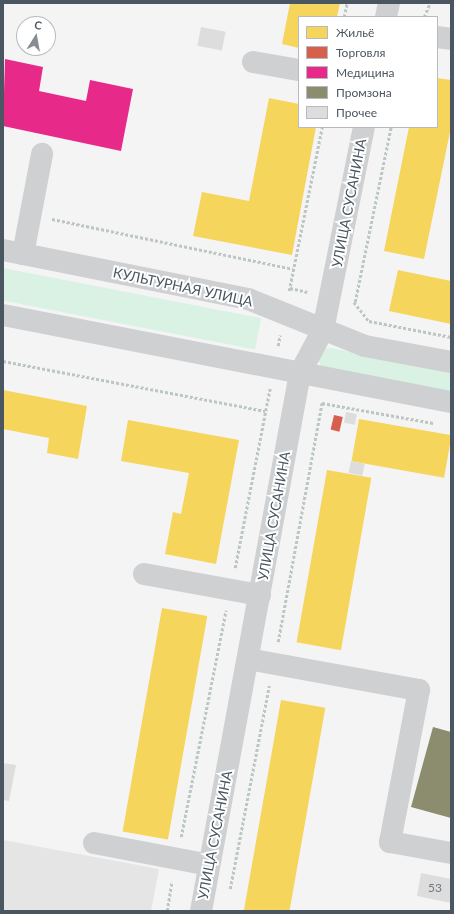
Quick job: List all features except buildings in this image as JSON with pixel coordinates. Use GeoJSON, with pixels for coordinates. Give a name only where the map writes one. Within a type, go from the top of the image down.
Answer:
{"type":"FeatureCollection","features":[{"type":"Feature","properties":{"kind":"street"},"geometry":{"type":"LineString","coordinates":[[386,16],[389,3]]}},
{"type":"Feature","properties":{"kind":"street"},"geometry":{"type":"LineString","coordinates":[[438,37],[451,39]]}},
{"type":"Feature","properties":{"kind":"street"},"geometry":{"type":"LineString","coordinates":[[253,62],[298,70]]}},
{"type":"Feature","properties":{"kind":"street","name":"УЛИЦА СУСАНИНА"},"geometry":{"type":"LineString","coordinates":[[201,911],[300,373],[323,330],[364,128]]}},
{"type":"Feature","properties":{"kind":"street"},"geometry":{"type":"LineString","coordinates":[[13,252],[30,214],[42,154]]}},
{"type":"Feature","properties":{"kind":"street","name":"КУЛЬТУРНАЯ УЛИЦА"},"geometry":{"type":"LineString","coordinates":[[13,252],[248,299],[365,346],[451,362]]}},
{"type":"Feature","properties":{"kind":"street"},"geometry":{"type":"LineString","coordinates":[[3,315],[451,402]]}},
{"type":"Feature","properties":{"kind":"street"},"geometry":{"type":"LineString","coordinates":[[144,574],[260,595]]}},
{"type":"Feature","properties":{"kind":"street"},"geometry":{"type":"LineString","coordinates":[[248,659],[418,690],[390,842],[451,853]]}},
{"type":"Feature","properties":{"kind":"street"},"geometry":{"type":"LineString","coordinates":[[94,843],[209,865]]}},
{"type":"Feature","properties":{"kind":"path"},"geometry":{"type":"LineString","coordinates":[[344,16],[347,3]]}},
{"type":"Feature","properties":{"kind":"path"},"geometry":{"type":"LineString","coordinates":[[424,16],[430,3]]}},
{"type":"Feature","properties":{"kind":"path"},"geometry":{"type":"LineString","coordinates":[[290,288],[322,128]]}},
{"type":"Feature","properties":{"kind":"path"},"geometry":{"type":"LineString","coordinates":[[391,128],[355,302],[369,321],[451,337]]}},
{"type":"Feature","properties":{"kind":"path"},"geometry":{"type":"LineString","coordinates":[[30,214],[293,269]]}},
{"type":"Feature","properties":{"kind":"path"},"geometry":{"type":"LineString","coordinates":[[3,360],[266,411]]}},
{"type":"Feature","properties":{"kind":"path"},"geometry":{"type":"LineString","coordinates":[[322,403],[436,424]]}},
{"type":"Feature","properties":{"kind":"shaded area"},"geometry":{"type":"Polygon","coordinates":[[[3,840],[159,869],[151,911],[3,911],[3,840]]]}},
{"type":"Feature","properties":{"kind":"green space"},"geometry":{"type":"Polygon","coordinates":[[[3,268],[261,318],[255,350],[3,301],[3,268]]]}},
{"type":"Feature","properties":{"kind":"green space"},"geometry":{"type":"Polygon","coordinates":[[[331,348],[451,372],[451,393],[321,366],[318,360],[325,349],[331,348]]]}}]}
